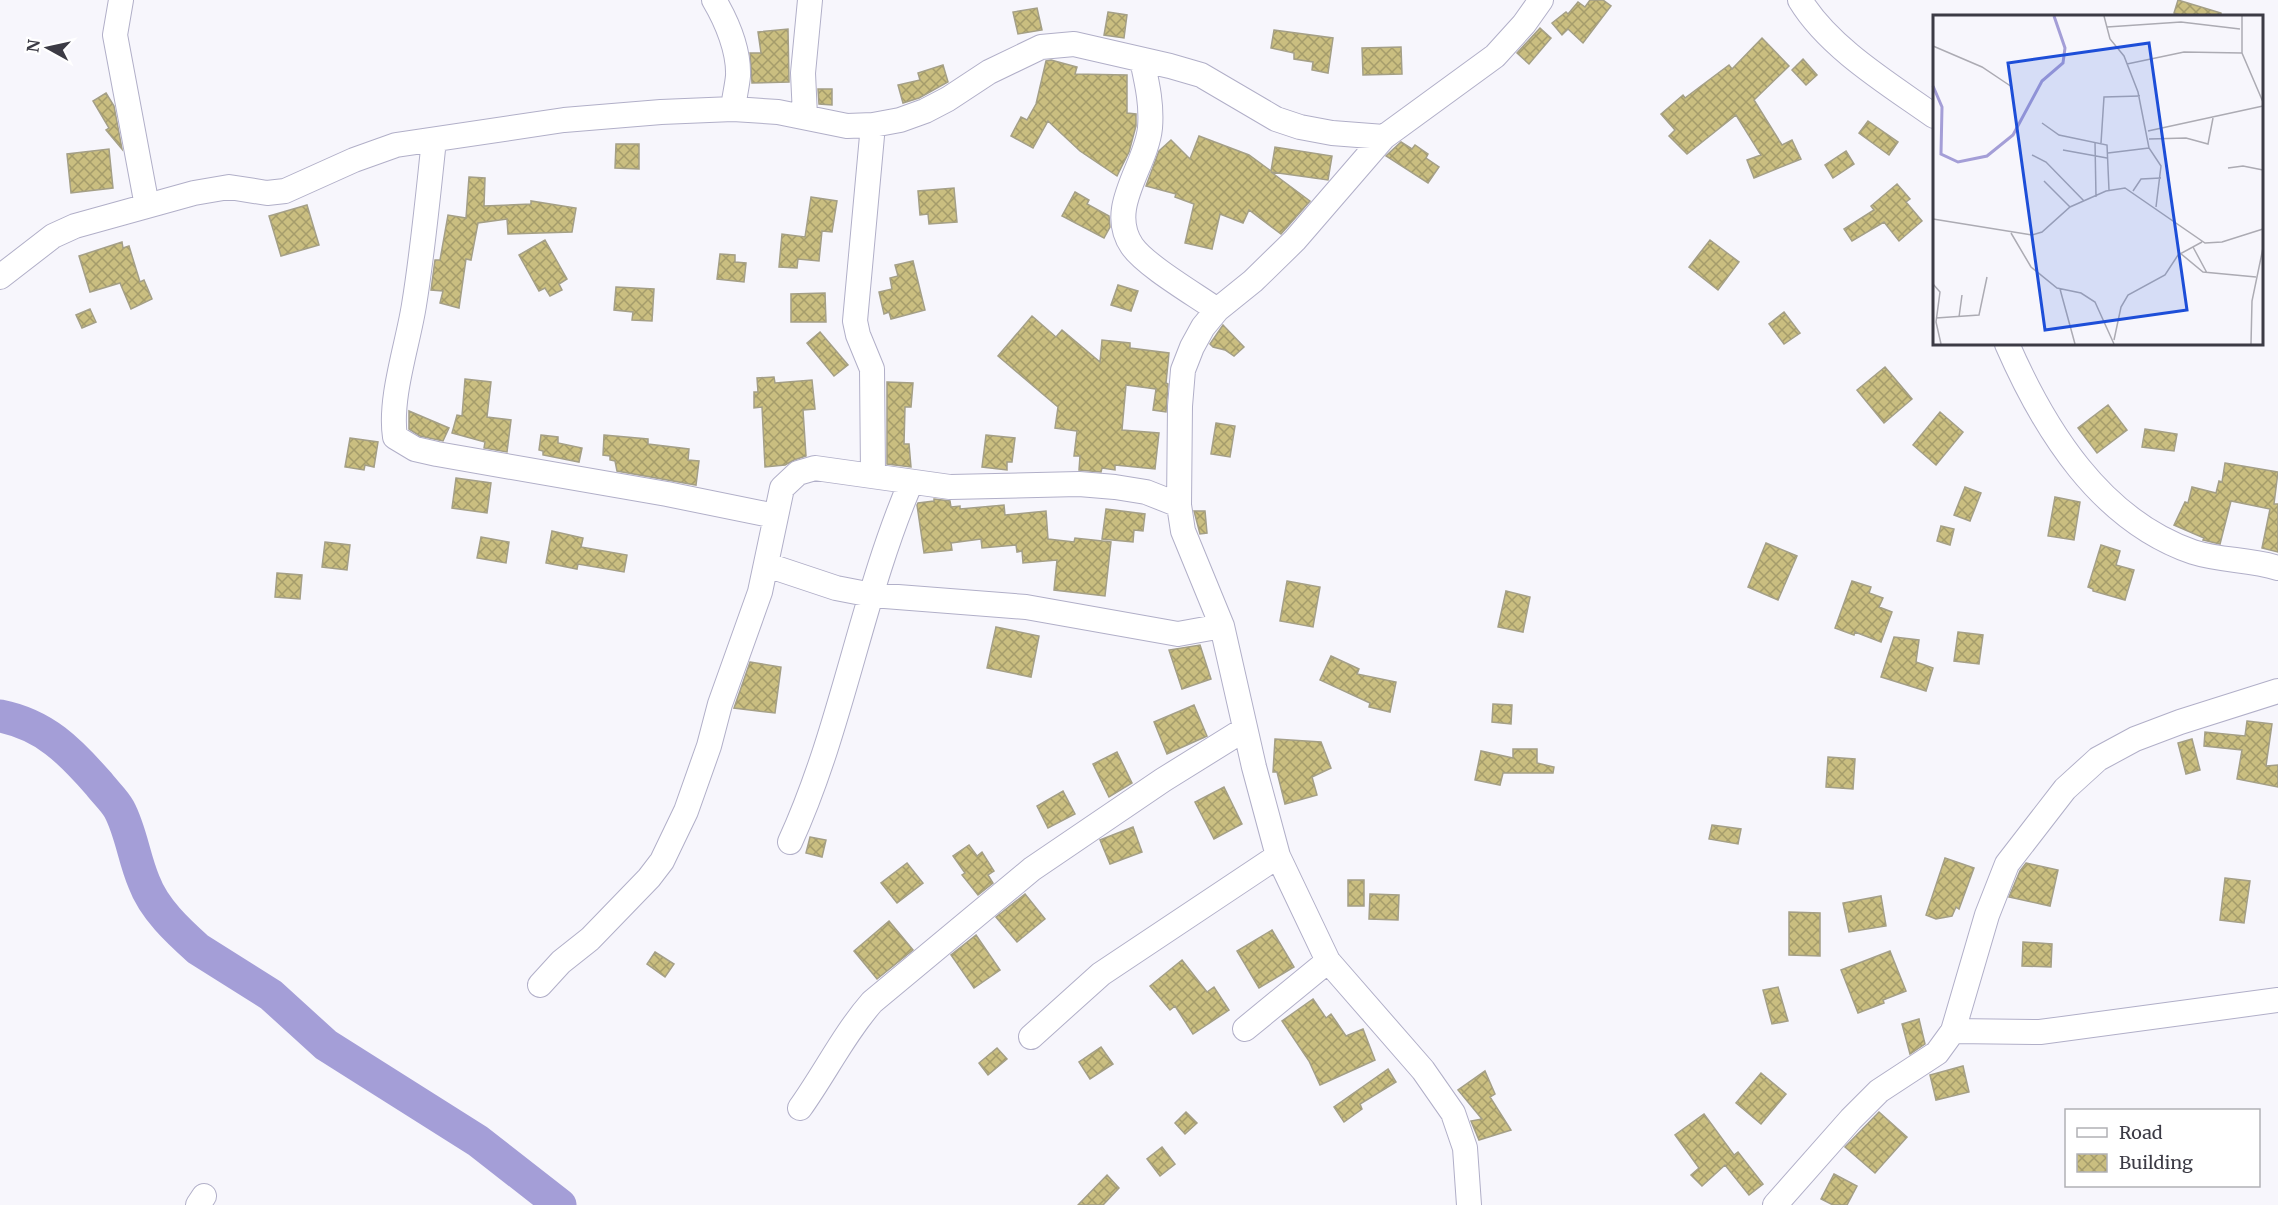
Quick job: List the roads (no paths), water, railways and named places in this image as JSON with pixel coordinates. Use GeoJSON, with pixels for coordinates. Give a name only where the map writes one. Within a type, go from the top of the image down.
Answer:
{"type":"FeatureCollection","features":[{"type":"Feature","properties":{"kind":"street"},"geometry":{"type":"LineString","coordinates":[[121,0],[115,35],[147,206]]}},
{"type":"Feature","properties":{"kind":"street"},"geometry":{"type":"LineString","coordinates":[[714,0],[729,32],[736,57],[738,75],[733,109]]}},
{"type":"Feature","properties":{"kind":"street"},"geometry":{"type":"LineString","coordinates":[[805,116],[803,73],[810,0]]}},
{"type":"Feature","properties":{"kind":"street"},"geometry":{"type":"LineString","coordinates":[[1469,1205],[1465,1148],[1452,1113],[1424,1070],[1328,961],[1278,856],[1245,729],[1222,626],[1183,531],[1179,505],[1179,406],[1183,370],[1192,347],[1203,327],[1217,309],[1253,281],[1295,240],[1384,137],[1495,56],[1524,24],[1541,0]]}},
{"type":"Feature","properties":{"kind":"street"},"geometry":{"type":"LineString","coordinates":[[1800,0],[1820,27],[1855,57],[1933,115]]}},
{"type":"Feature","properties":{"kind":"street"},"geometry":{"type":"LineString","coordinates":[[0,277],[53,236],[87,222],[194,193],[229,188],[267,193],[285,191],[354,160],[396,145],[564,120],[661,112],[733,109],[805,116],[847,126],[873,125],[900,120],[926,111],[988,72],[1041,47],[1074,44],[1202,75],[1276,119],[1300,127],[1332,133],[1384,137]]}},
{"type":"Feature","properties":{"kind":"street"},"geometry":{"type":"LineString","coordinates":[[1142,60],[1150,101],[1149,130],[1143,154],[1126,198],[1123,227],[1132,247],[1151,264],[1217,309]]}},
{"type":"Feature","properties":{"kind":"street"},"geometry":{"type":"LineString","coordinates":[[873,125],[855,312],[858,335],[869,357],[873,376],[873,474]]}},
{"type":"Feature","properties":{"kind":"street"},"geometry":{"type":"LineString","coordinates":[[434,140],[414,306],[394,409],[396,437],[415,449],[437,454],[667,494],[775,516]]}},
{"type":"Feature","properties":{"kind":"street"},"geometry":{"type":"LineString","coordinates":[[2007,345],[2022,379],[2047,422],[2082,473],[2120,511],[2165,540],[2194,552],[2278,568]]}},
{"type":"Feature","properties":{"kind":"street"},"geometry":{"type":"LineString","coordinates":[[540,985],[561,962],[590,939],[649,878],[662,861],[686,811],[709,746],[720,704],[760,592],[782,488],[798,473],[815,468],[873,474],[950,487],[1097,485],[1146,492],[1179,505]]}},
{"type":"Feature","properties":{"kind":"street"},"geometry":{"type":"LineString","coordinates":[[790,842],[807,806],[892,526],[911,482]]}},
{"type":"Feature","properties":{"kind":"street"},"geometry":{"type":"LineString","coordinates":[[767,565],[836,588],[872,595],[1026,607],[1178,634],[1222,626]]}},
{"type":"Feature","properties":{"kind":"street"},"geometry":{"type":"LineString","coordinates":[[1775,1205],[1851,1119],[1880,1091],[1937,1053],[1953,1031],[1987,915],[2007,864],[2065,789],[2098,759],[2135,739],[2278,691]]}},
{"type":"Feature","properties":{"kind":"street"},"geometry":{"type":"LineString","coordinates":[[800,1107],[824,1074],[853,1025],[872,1002],[1032,869],[1163,780],[1245,729]]}},
{"type":"Feature","properties":{"kind":"street"},"geometry":{"type":"LineString","coordinates":[[1031,1037],[1101,974],[1278,856]]}},
{"type":"Feature","properties":{"kind":"street"},"geometry":{"type":"LineString","coordinates":[[1245,1029],[1328,961]]}},
{"type":"Feature","properties":{"kind":"street"},"geometry":{"type":"LineString","coordinates":[[1953,1031],[2040,1032],[2278,1000]]}},
{"type":"Feature","properties":{"kind":"waterway"},"geometry":{"type":"LineString","coordinates":[[0,716],[30,726],[56,741],[78,761],[112,799],[119,809],[130,836],[148,892],[167,919],[198,949],[271,995],[326,1045],[478,1141],[560,1205]]}}]}
